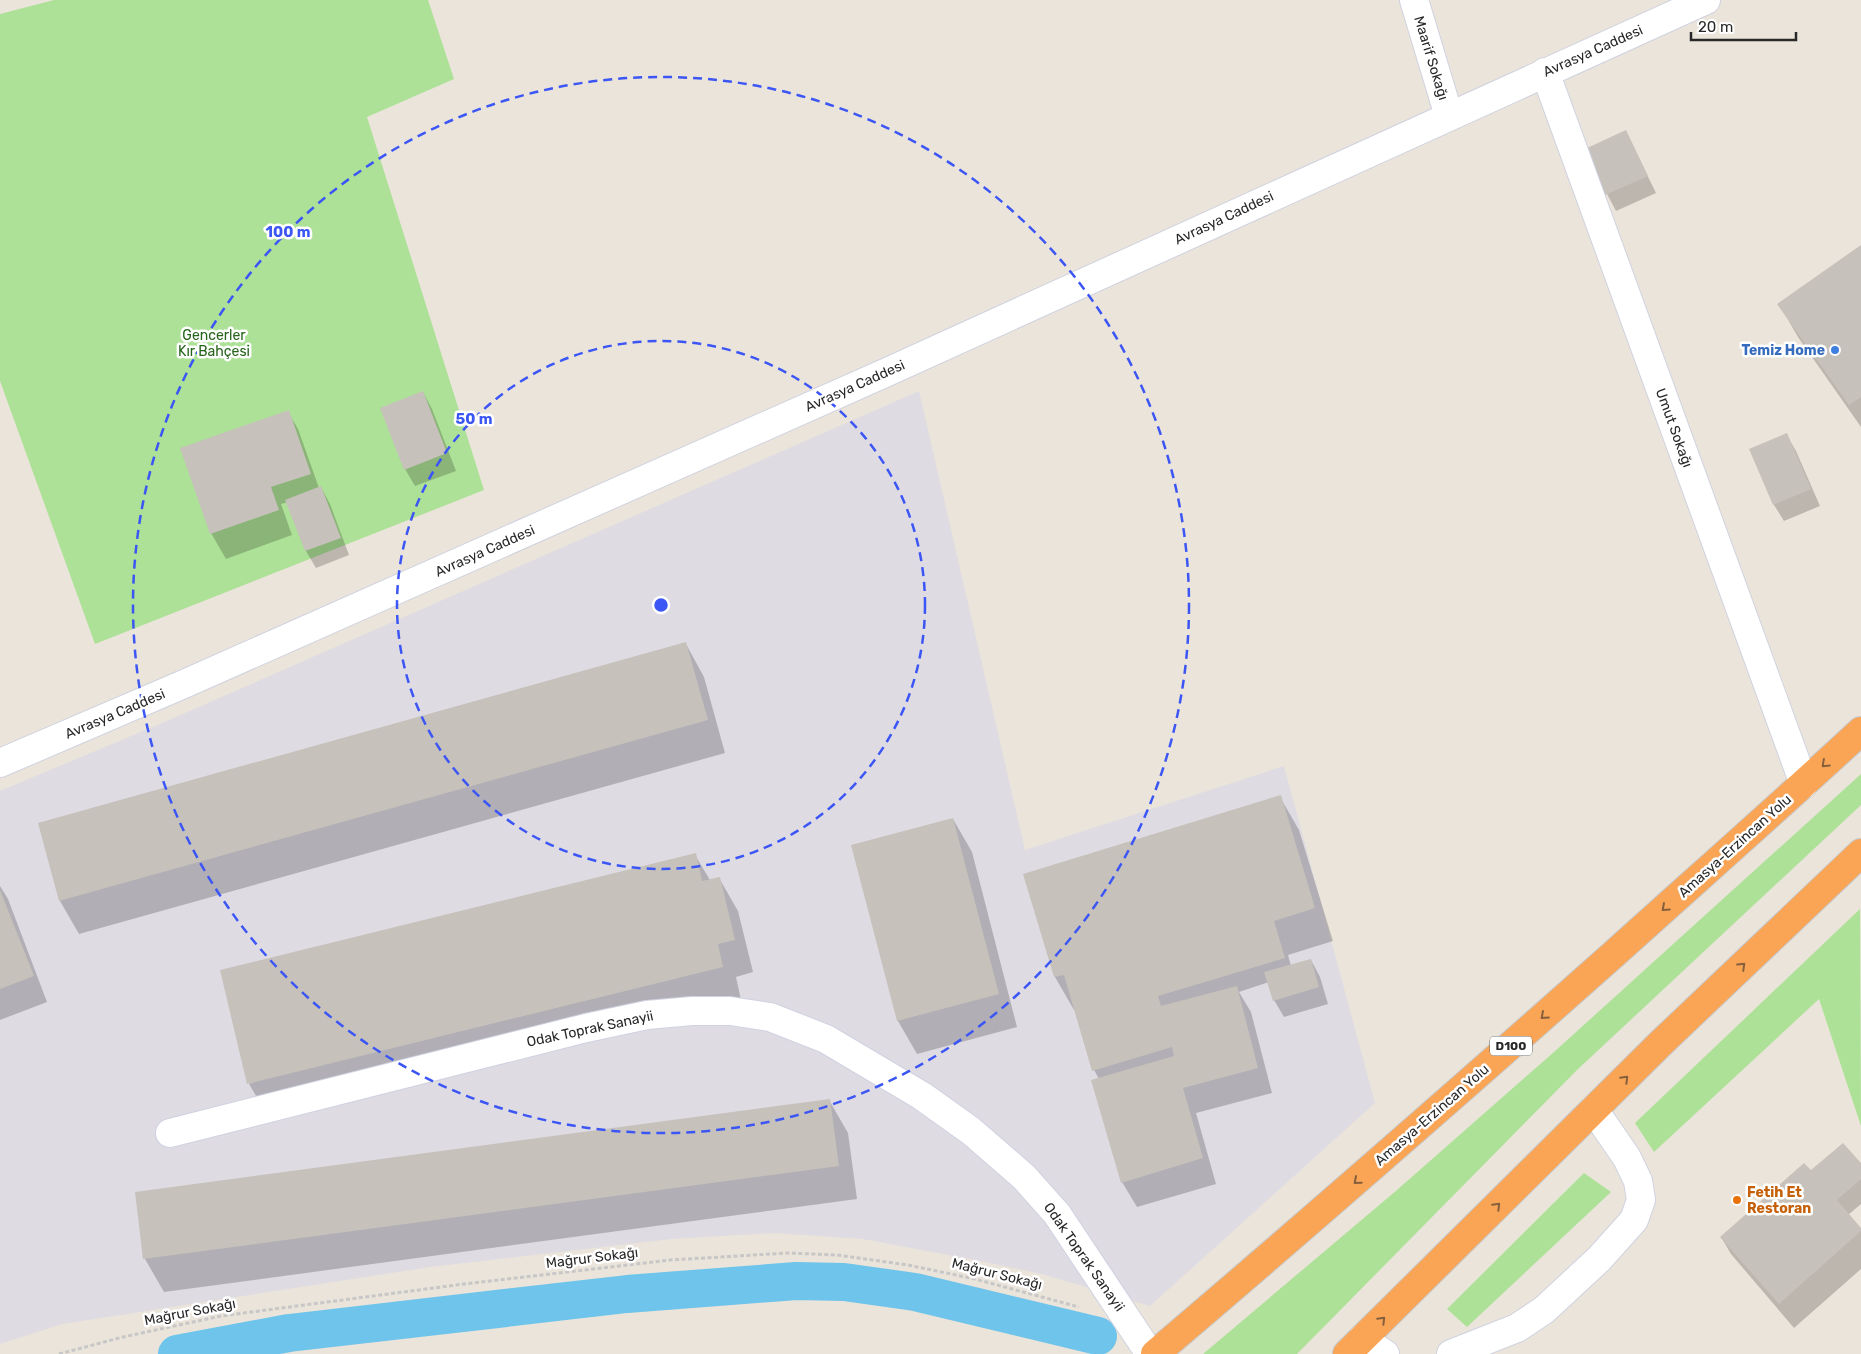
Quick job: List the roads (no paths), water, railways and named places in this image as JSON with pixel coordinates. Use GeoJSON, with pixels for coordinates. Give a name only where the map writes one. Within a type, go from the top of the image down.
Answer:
{"type":"FeatureCollection","features":[{"type":"Feature","properties":{"kind":"highway","name":"Amasya-Erzincan Yolu"},"geometry":{"type":"LineString","coordinates":[[1155,1354],[1372,1168],[1804,784],[1861,731]]}},
{"type":"Feature","properties":{"kind":"highway"},"geometry":{"type":"LineString","coordinates":[[1355,1347],[1668,1036],[1861,853]]}},
{"type":"Feature","properties":{"kind":"street","name":"Maarif Sokağı"},"geometry":{"type":"LineString","coordinates":[[1414,0],[1449,116]]}},
{"type":"Feature","properties":{"kind":"street","name":"Avrasya Caddesi"},"geometry":{"type":"LineString","coordinates":[[0,763],[184,684],[876,377],[1706,0]]}},
{"type":"Feature","properties":{"kind":"street","name":"Umut Sokağı"},"geometry":{"type":"LineString","coordinates":[[1544,72],[1804,784]]}},
{"type":"Feature","properties":{"kind":"street","name":"Odak Toprak Sanayii"},"geometry":{"type":"LineString","coordinates":[[170,1133],[576,1030],[647,1015],[692,1011],[730,1011],[770,1017],[826,1039],[922,1096],[971,1131],[1024,1177],[1057,1214],[1150,1354]]}},
{"type":"Feature","properties":{"kind":"street"},"geometry":{"type":"LineString","coordinates":[[1451,1354],[1517,1328],[1544,1310],[1599,1259],[1634,1220],[1641,1200],[1638,1181],[1627,1158],[1594,1110]]}},
{"type":"Feature","properties":{"kind":"street"},"geometry":{"type":"LineString","coordinates":[[1355,1347],[1385,1354]]}},
{"type":"Feature","properties":{"kind":"waterway"},"geometry":{"type":"LineString","coordinates":[[177,1354],[289,1333],[627,1294],[796,1281],[844,1282],[915,1292],[1098,1336]]}},
{"type":"Feature","properties":{"kind":"place","name":"Temiz Home"},"geometry":{"type":"Point","coordinates":[1835,350]}},
{"type":"Feature","properties":{"kind":"place","name":"Fetih Et Restoran"},"geometry":{"type":"Point","coordinates":[1737,1200]}},
{"type":"Feature","properties":{"kind":"park label","name":"Gencerler Kır Bahçesi"},"geometry":{"type":"Point","coordinates":[214,344]}}]}
